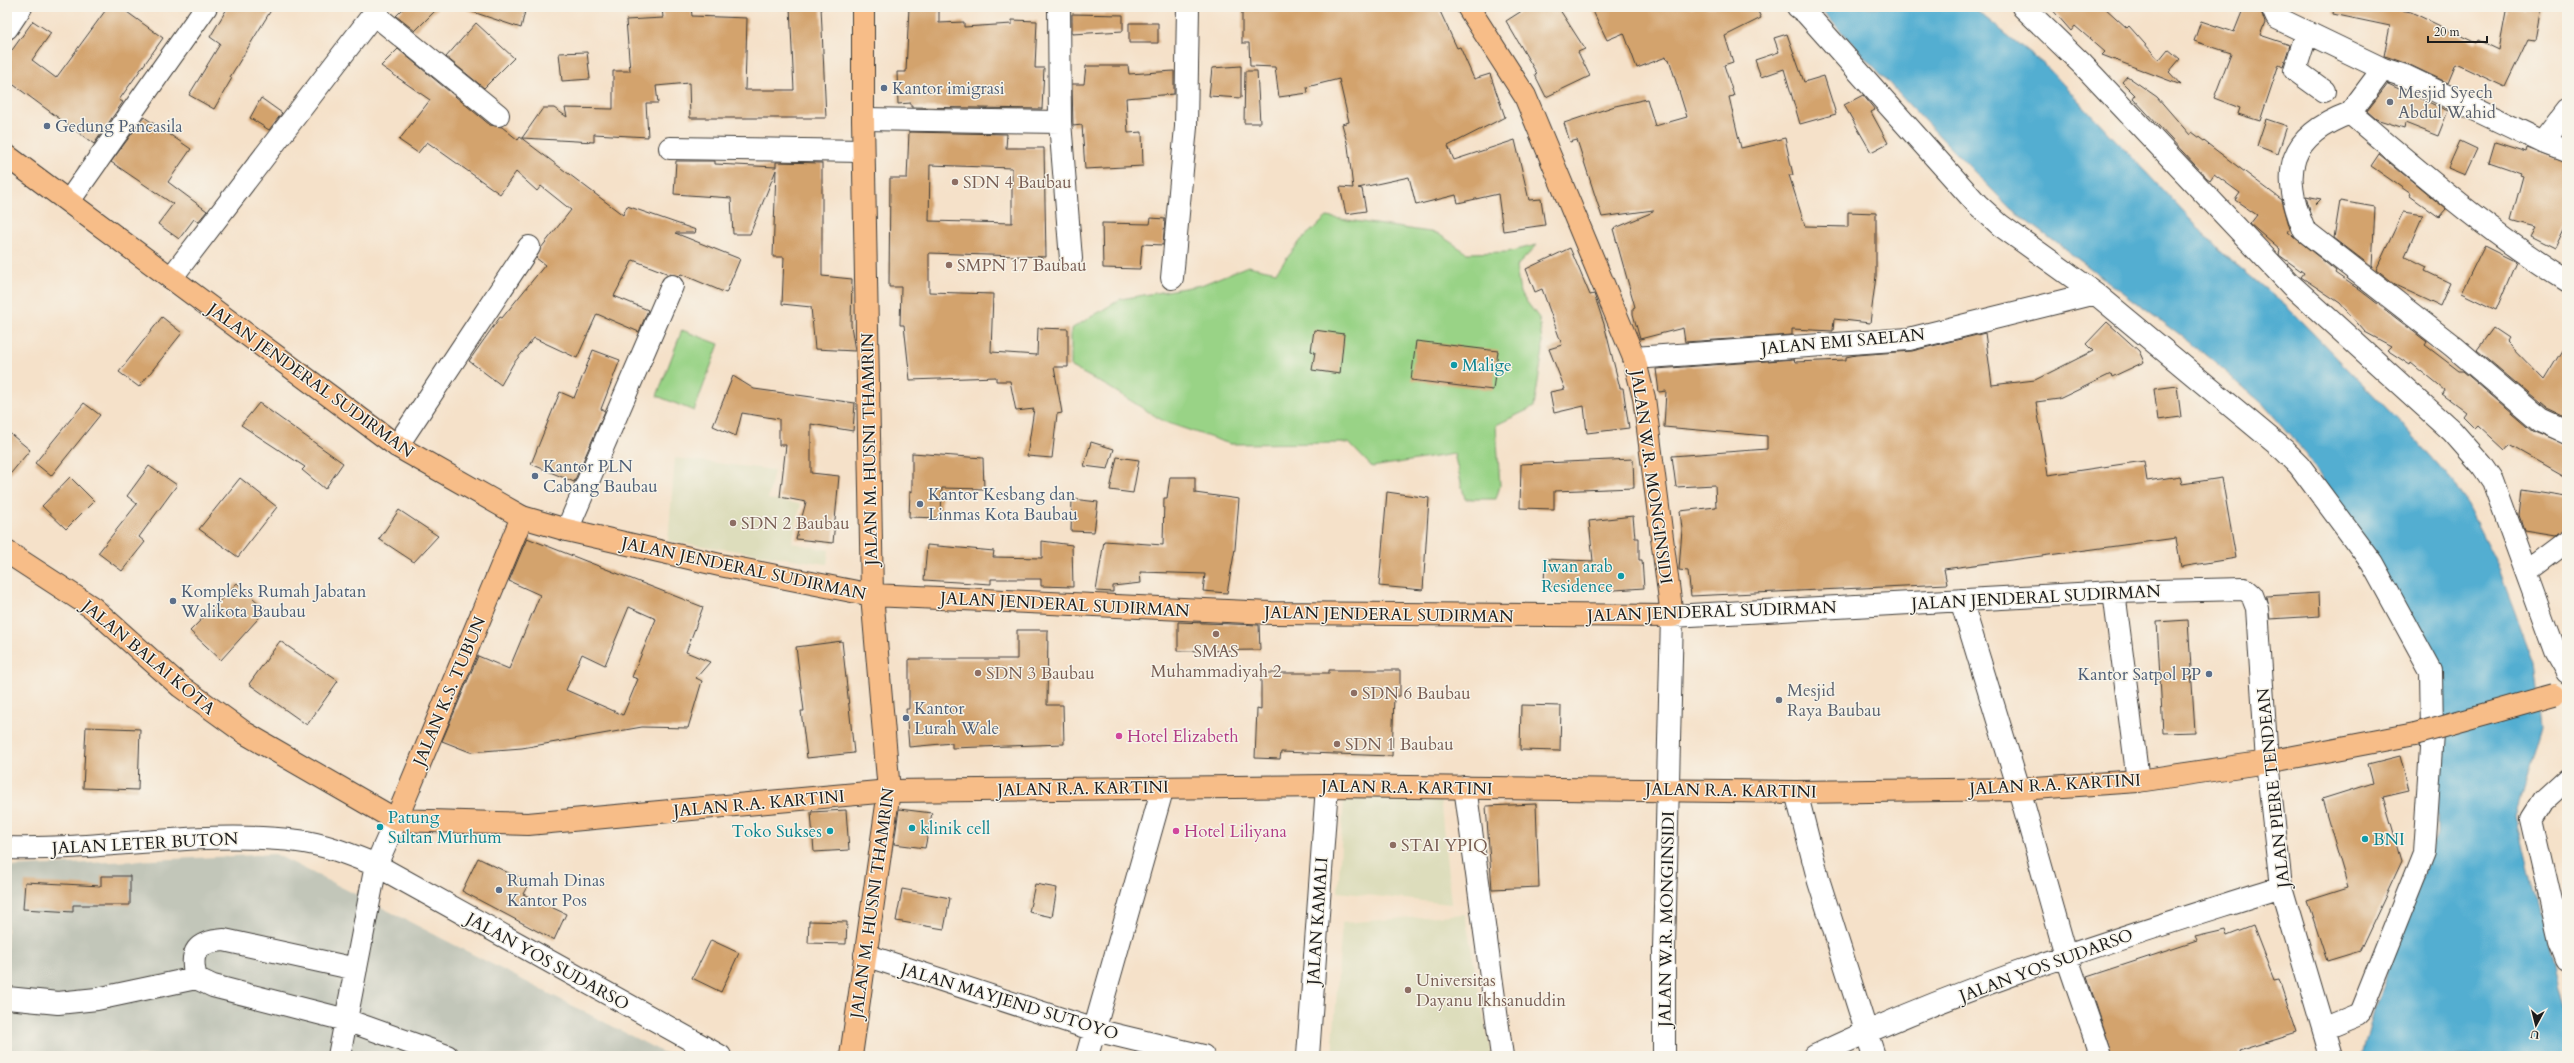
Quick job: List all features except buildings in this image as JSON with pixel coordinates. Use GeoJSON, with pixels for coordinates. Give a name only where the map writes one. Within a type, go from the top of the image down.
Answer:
{"type":"FeatureCollection","features":[{"type":"Feature","properties":{"kind":"main road","name":"JALAN M. HUSNI THAMRIN"},"geometry":{"type":"LineString","coordinates":[[851,1056],[889,791],[872,595],[863,151],[864,7]]}},
{"type":"Feature","properties":{"kind":"main road","name":"JALAN W.R. MONGINSIDI"},"geometry":{"type":"LineString","coordinates":[[1468,7],[1525,96],[1634,358],[1644,398],[1672,616]]}},
{"type":"Feature","properties":{"kind":"main road","name":"JALAN JENDERAL SUDIRMAN"},"geometry":{"type":"LineString","coordinates":[[7,156],[397,446],[522,517],[567,530],[872,595],[1272,613],[1672,616]]}},
{"type":"Feature","properties":{"kind":"main road","name":"JALAN K.S. TUBUN"},"geometry":{"type":"LineString","coordinates":[[396,820],[522,517]]}},
{"type":"Feature","properties":{"kind":"main road","name":"JALAN BALAI KOTA"},"geometry":{"type":"LineString","coordinates":[[7,552],[94,608],[180,686],[245,733],[396,820]]}},
{"type":"Feature","properties":{"kind":"main road","name":"JALAN R.A. KARTINI"},"geometry":{"type":"LineString","coordinates":[[396,820],[528,824],[889,791],[1327,786],[1796,792],[2019,789],[2138,781],[2267,762],[2415,734],[2561,693]]}},
{"type":"Feature","properties":{"kind":"street"},"geometry":{"type":"LineString","coordinates":[[7,28],[21,7]]}},
{"type":"Feature","properties":{"kind":"street"},"geometry":{"type":"LineString","coordinates":[[69,201],[206,7]]}},
{"type":"Feature","properties":{"kind":"street"},"geometry":{"type":"LineString","coordinates":[[1058,7],[1060,122],[1071,259]]}},
{"type":"Feature","properties":{"kind":"street"},"geometry":{"type":"LineString","coordinates":[[1172,278],[1186,127],[1188,7]]}},
{"type":"Feature","properties":{"kind":"street"},"geometry":{"type":"LineString","coordinates":[[1798,7],[1806,13],[1983,209],[2000,225],[2095,293],[2284,450],[2299,465],[2372,563],[2431,671],[2432,732],[2424,853],[2361,1011],[2357,1015],[2323,1029]]}},
{"type":"Feature","properties":{"kind":"street"},"geometry":{"type":"LineString","coordinates":[[2022,7],[2083,65],[2291,285],[2452,431],[2472,453],[2493,481],[2555,651],[2567,672]]}},
{"type":"Feature","properties":{"kind":"street"},"geometry":{"type":"LineString","coordinates":[[2272,7],[2277,18],[2383,69],[2405,76],[2543,142],[2567,150]]}},
{"type":"Feature","properties":{"kind":"street"},"geometry":{"type":"LineString","coordinates":[[171,278],[376,10],[498,115]]}},
{"type":"Feature","properties":{"kind":"street"},"geometry":{"type":"LineString","coordinates":[[2307,32],[2295,70],[2324,91]]}},
{"type":"Feature","properties":{"kind":"street"},"geometry":{"type":"LineString","coordinates":[[2383,69],[2350,113],[2333,119],[2310,134],[2297,154],[2292,167],[2292,188],[2295,207],[2304,230],[2454,347],[2541,421],[2567,433]]}},
{"type":"Feature","properties":{"kind":"street"},"geometry":{"type":"LineString","coordinates":[[2543,142],[2567,111]]}},
{"type":"Feature","properties":{"kind":"street"},"geometry":{"type":"LineString","coordinates":[[2350,113],[2452,199],[2537,262],[2567,281]]}},
{"type":"Feature","properties":{"kind":"street"},"geometry":{"type":"LineString","coordinates":[[863,119],[1060,122]]}},
{"type":"Feature","properties":{"kind":"street"},"geometry":{"type":"LineString","coordinates":[[670,148],[863,151]]}},
{"type":"Feature","properties":{"kind":"street"},"geometry":{"type":"LineString","coordinates":[[397,446],[528,247]]}},
{"type":"Feature","properties":{"kind":"street"},"geometry":{"type":"LineString","coordinates":[[567,530],[672,286]]}},
{"type":"Feature","properties":{"kind":"street","name":"JALAN EMI SAELAN"},"geometry":{"type":"LineString","coordinates":[[1634,358],[1909,339],[2095,293]]}},
{"type":"Feature","properties":{"kind":"street"},"geometry":{"type":"LineString","coordinates":[[2527,571],[2567,541]]}},
{"type":"Feature","properties":{"kind":"street","name":"JALAN PIERE TENDEAN"},"geometry":{"type":"LineString","coordinates":[[2245,589],[2252,595],[2257,608],[2267,762],[2281,887],[2331,1056]]}},
{"type":"Feature","properties":{"kind":"street","name":"JALAN JENDERAL SUDIRMAN"},"geometry":{"type":"LineString","coordinates":[[1672,616],[2114,592],[2245,589]]}},
{"type":"Feature","properties":{"kind":"street"},"geometry":{"type":"LineString","coordinates":[[2114,592],[2138,781]]}},
{"type":"Feature","properties":{"kind":"street"},"geometry":{"type":"LineString","coordinates":[[1961,600],[2019,789],[2066,955],[2101,1056]]}},
{"type":"Feature","properties":{"kind":"street","name":"JALAN W.R. MONGINSIDI"},"geometry":{"type":"LineString","coordinates":[[1664,1056],[1664,949],[1672,616]]}},
{"type":"Feature","properties":{"kind":"street"},"geometry":{"type":"LineString","coordinates":[[2567,778],[2544,800],[2532,820],[2560,941],[2567,959]]}},
{"type":"Feature","properties":{"kind":"street","name":"JALAN KAMALI"},"geometry":{"type":"LineString","coordinates":[[1308,1056],[1327,786]]}},
{"type":"Feature","properties":{"kind":"street"},"geometry":{"type":"LineString","coordinates":[[1087,1056],[1163,787]]}},
{"type":"Feature","properties":{"kind":"street"},"geometry":{"type":"LineString","coordinates":[[1465,788],[1502,1056]]}},
{"type":"Feature","properties":{"kind":"street"},"geometry":{"type":"LineString","coordinates":[[1796,792],[1819,882],[1865,1032],[1874,1056]]}},
{"type":"Feature","properties":{"kind":"street","name":"JALAN K.S. TUBUN"},"geometry":{"type":"LineString","coordinates":[[339,1056],[376,865],[396,820]]}},
{"type":"Feature","properties":{"kind":"street","name":"JALAN LETER BUTON"},"geometry":{"type":"LineString","coordinates":[[7,848],[172,838],[266,839],[299,841],[346,853],[376,865]]}},
{"type":"Feature","properties":{"kind":"street","name":"JALAN YOS SUDARSO"},"geometry":{"type":"LineString","coordinates":[[376,865],[720,1056]]}},
{"type":"Feature","properties":{"kind":"street","name":"JALAN YOS SUDARSO"},"geometry":{"type":"LineString","coordinates":[[1815,1056],[1865,1032],[2066,955],[2281,887]]}},
{"type":"Feature","properties":{"kind":"street"},"geometry":{"type":"LineString","coordinates":[[196,978],[192,964],[197,950],[206,942],[224,940],[356,969]]}},
{"type":"Feature","properties":{"kind":"street","name":"JALAN MAYJEND SUTOYO"},"geometry":{"type":"LineString","coordinates":[[865,955],[1095,1030],[1203,1056]]}},
{"type":"Feature","properties":{"kind":"street"},"geometry":{"type":"LineString","coordinates":[[7,998],[58,1003],[97,999],[196,978],[213,986],[346,1020],[447,1056]]}},
{"type":"Feature","properties":{"kind":"shaded area","name":"SDN 2 Baubau"},"geometry":{"type":"Polygon","coordinates":[[[675,458],[774,470],[768,499],[801,504],[792,543],[829,550],[827,564],[668,541],[675,458]]]}},
{"type":"Feature","properties":{"kind":"shaded area","name":"STAI YPIQ"},"geometry":{"type":"Polygon","coordinates":[[[1344,797],[1440,798],[1451,904],[1338,892],[1344,797]]]}},
{"type":"Feature","properties":{"kind":"shaded area"},"geometry":{"type":"Polygon","coordinates":[[[275,854],[670,1056],[7,1056],[7,867],[275,854]]]}},
{"type":"Feature","properties":{"kind":"shaded area","name":"Universitas Dayanu Ikhsanuddin"},"geometry":{"type":"Polygon","coordinates":[[[1465,914],[1491,1056],[1332,1056],[1342,923],[1465,914]]]}},
{"type":"Feature","properties":{"kind":"green space"},"geometry":{"type":"Polygon","coordinates":[[[1327,217],[1437,233],[1467,253],[1507,252],[1537,245],[1516,267],[1520,293],[1539,318],[1543,350],[1534,407],[1496,425],[1500,486],[1496,499],[1465,499],[1454,454],[1372,467],[1349,443],[1230,444],[1165,422],[1107,386],[1071,367],[1071,329],[1121,299],[1201,285],[1248,266],[1276,272],[1302,239],[1327,217]]]}},
{"type":"Feature","properties":{"kind":"green space"},"geometry":{"type":"Polygon","coordinates":[[[682,330],[719,344],[694,411],[657,396],[682,330]]]}},
{"type":"Feature","properties":{"kind":"water"},"geometry":{"type":"Polygon","coordinates":[[[1815,7],[1972,7],[2046,66],[2219,250],[2287,307],[2401,423],[2460,491],[2496,562],[2534,663],[2541,728],[2515,816],[2567,1027],[2567,1056],[2362,1056],[2374,1010],[2437,834],[2439,671],[2369,549],[2303,450],[2263,404],[2202,352],[2010,208],[1913,109],[1827,16],[1815,7]]]}},
{"type":"Feature","properties":{"kind":"place","name":"Kantor imigrasi"},"geometry":{"type":"Point","coordinates":[884,88]}},
{"type":"Feature","properties":{"kind":"place","name":"Mesjid Syech Abdul Wahid"},"geometry":{"type":"Point","coordinates":[2390,102]}},
{"type":"Feature","properties":{"kind":"place","name":"Gedung Pancasila"},"geometry":{"type":"Point","coordinates":[47,126]}},
{"type":"Feature","properties":{"kind":"place","name":"SDN 4 Baubau"},"geometry":{"type":"Point","coordinates":[955,182]}},
{"type":"Feature","properties":{"kind":"place","name":"SMPN 17 Baubau"},"geometry":{"type":"Point","coordinates":[949,265]}},
{"type":"Feature","properties":{"kind":"place","name":"Malige"},"geometry":{"type":"Point","coordinates":[1454,365]}},
{"type":"Feature","properties":{"kind":"place","name":"Kantor PLN Cabang Baubau"},"geometry":{"type":"Point","coordinates":[535,476]}},
{"type":"Feature","properties":{"kind":"place","name":"Kantor Kesbang dan Linmas Kota Baubau"},"geometry":{"type":"Point","coordinates":[920,504]}},
{"type":"Feature","properties":{"kind":"place","name":"SDN 2 Baubau"},"geometry":{"type":"Point","coordinates":[733,523]}},
{"type":"Feature","properties":{"kind":"place","name":"Iwan arab Residence"},"geometry":{"type":"Point","coordinates":[1621,576]}},
{"type":"Feature","properties":{"kind":"place","name":"Kompleks Rumah Jabatan Walikota Baubau"},"geometry":{"type":"Point","coordinates":[173,601]}},
{"type":"Feature","properties":{"kind":"place","name":"SMAS Muhammadiyah 2"},"geometry":{"type":"Point","coordinates":[1216,634]}},
{"type":"Feature","properties":{"kind":"place","name":"SDN 3 Baubau"},"geometry":{"type":"Point","coordinates":[978,673]}},
{"type":"Feature","properties":{"kind":"place","name":"Kantor Satpol PP"},"geometry":{"type":"Point","coordinates":[2209,674]}},
{"type":"Feature","properties":{"kind":"place","name":"SDN 6 Baubau"},"geometry":{"type":"Point","coordinates":[1354,693]}},
{"type":"Feature","properties":{"kind":"place","name":"Mesjid Raya Baubau"},"geometry":{"type":"Point","coordinates":[1779,700]}},
{"type":"Feature","properties":{"kind":"place","name":"Kantor Lurah Wale"},"geometry":{"type":"Point","coordinates":[906,718]}},
{"type":"Feature","properties":{"kind":"place","name":"Hotel Elizabeth"},"geometry":{"type":"Point","coordinates":[1119,736]}},
{"type":"Feature","properties":{"kind":"place","name":"SDN 1 Baubau"},"geometry":{"type":"Point","coordinates":[1337,744]}},
{"type":"Feature","properties":{"kind":"place","name":"Patung Sultan Murhum"},"geometry":{"type":"Point","coordinates":[380,827]}},
{"type":"Feature","properties":{"kind":"place","name":"klinik cell"},"geometry":{"type":"Point","coordinates":[912,828]}},
{"type":"Feature","properties":{"kind":"place","name":"Toko Sukses"},"geometry":{"type":"Point","coordinates":[830,831]}},
{"type":"Feature","properties":{"kind":"place","name":"Hotel Liliyana"},"geometry":{"type":"Point","coordinates":[1176,831]}},
{"type":"Feature","properties":{"kind":"place","name":"BNI"},"geometry":{"type":"Point","coordinates":[2365,839]}},
{"type":"Feature","properties":{"kind":"place","name":"STAI YPIQ"},"geometry":{"type":"Point","coordinates":[1393,845]}},
{"type":"Feature","properties":{"kind":"place","name":"Rumah Dinas Kantor Pos"},"geometry":{"type":"Point","coordinates":[499,890]}},
{"type":"Feature","properties":{"kind":"place","name":"Universitas Dayanu Ikhsanuddin"},"geometry":{"type":"Point","coordinates":[1408,990]}}]}
